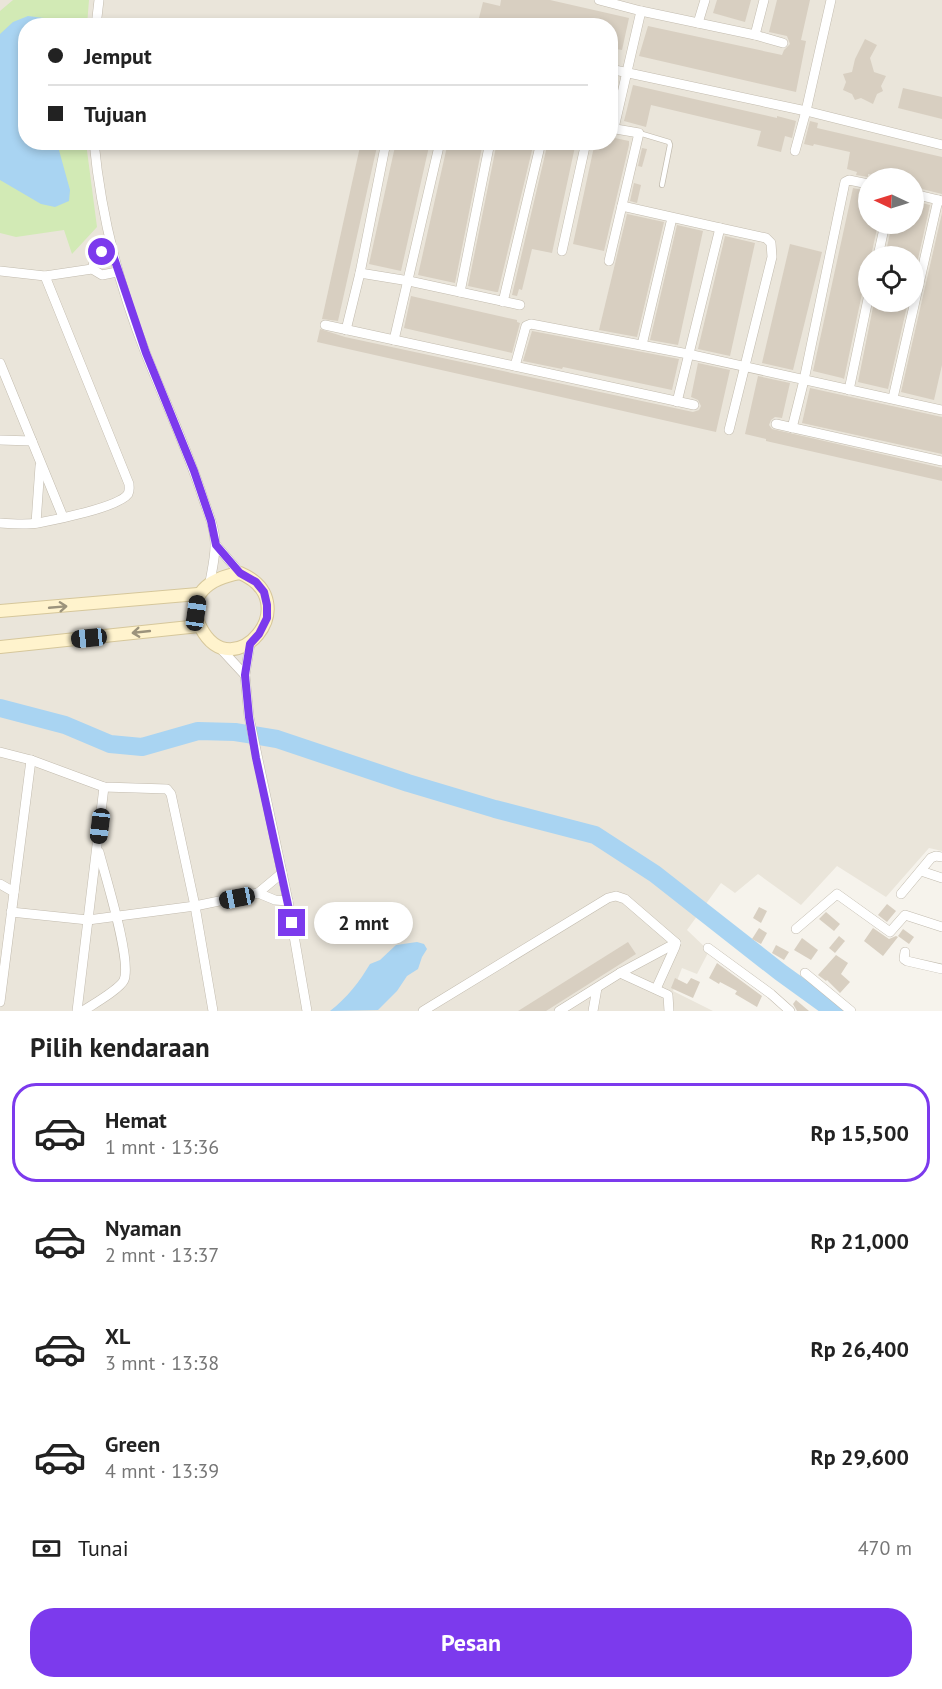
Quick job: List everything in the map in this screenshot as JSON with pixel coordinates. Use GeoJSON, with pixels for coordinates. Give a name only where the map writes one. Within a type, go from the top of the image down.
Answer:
{"type":"FeatureCollection","features":[{"type":"Feature","properties":{"kind":"street"},"geometry":{"type":"LineString","coordinates":[[97,18],[99,0]]}},
{"type":"Feature","properties":{"kind":"street"},"geometry":{"type":"LineString","coordinates":[[598,0],[783,42]]}},
{"type":"Feature","properties":{"kind":"street"},"geometry":{"type":"LineString","coordinates":[[698,23],[705,0]]}},
{"type":"Feature","properties":{"kind":"street"},"geometry":{"type":"LineString","coordinates":[[755,35],[764,0]]}},
{"type":"Feature","properties":{"kind":"street"},"geometry":{"type":"LineString","coordinates":[[795,151],[831,0]]}},
{"type":"Feature","properties":{"kind":"street"},"geometry":{"type":"LineString","coordinates":[[618,106],[641,11]]}},
{"type":"Feature","properties":{"kind":"street"},"geometry":{"type":"LineString","coordinates":[[618,71],[806,111],[942,145]]}},
{"type":"Feature","properties":{"kind":"street"},"geometry":{"type":"LineString","coordinates":[[609,261],[639,133],[618,129]]}},
{"type":"Feature","properties":{"kind":"street"},"geometry":{"type":"LineString","coordinates":[[95,150],[98,179],[117,272],[211,521],[216,545],[210,582]]}},
{"type":"Feature","properties":{"kind":"street"},"geometry":{"type":"LineString","coordinates":[[346,330],[384,150]]}},
{"type":"Feature","properties":{"kind":"street"},"geometry":{"type":"LineString","coordinates":[[394,340],[438,150]]}},
{"type":"Feature","properties":{"kind":"street"},"geometry":{"type":"LineString","coordinates":[[460,292],[488,150]]}},
{"type":"Feature","properties":{"kind":"street"},"geometry":{"type":"LineString","coordinates":[[502,302],[539,150]]}},
{"type":"Feature","properties":{"kind":"street"},"geometry":{"type":"LineString","coordinates":[[562,251],[584,150]]}},
{"type":"Feature","properties":{"kind":"street"},"geometry":{"type":"LineString","coordinates":[[792,428],[845,182],[849,180],[858,182]]}},
{"type":"Feature","properties":{"kind":"street"},"geometry":{"type":"LineString","coordinates":[[893,398],[940,200],[924,196]]}},
{"type":"Feature","properties":{"kind":"street"},"geometry":{"type":"LineString","coordinates":[[622,206],[766,238],[772,248],[772,257],[729,430]]}},
{"type":"Feature","properties":{"kind":"street"},"geometry":{"type":"LineString","coordinates":[[642,345],[672,218]]}},
{"type":"Feature","properties":{"kind":"street"},"geometry":{"type":"LineString","coordinates":[[677,402],[720,228]]}},
{"type":"Feature","properties":{"kind":"street"},"geometry":{"type":"LineString","coordinates":[[92,268],[96,256],[111,249]]}},
{"type":"Feature","properties":{"kind":"street"},"geometry":{"type":"LineString","coordinates":[[0,271],[45,276],[92,268],[102,275],[117,272]]}},
{"type":"Feature","properties":{"kind":"street"},"geometry":{"type":"LineString","coordinates":[[360,273],[520,305]]}},
{"type":"Feature","properties":{"kind":"street"},"geometry":{"type":"LineString","coordinates":[[0,523],[36,523],[63,517],[108,505],[127,496],[129,491],[129,484],[45,276]]}},
{"type":"Feature","properties":{"kind":"street"},"geometry":{"type":"LineString","coordinates":[[849,390],[865,312]]}},
{"type":"Feature","properties":{"kind":"street"},"geometry":{"type":"LineString","coordinates":[[515,366],[526,326],[531,324],[688,354],[941,410],[942,398]]}},
{"type":"Feature","properties":{"kind":"street"},"geometry":{"type":"LineString","coordinates":[[325,325],[694,405]]}},
{"type":"Feature","properties":{"kind":"street"},"geometry":{"type":"LineString","coordinates":[[0,363],[63,517]]}},
{"type":"Feature","properties":{"kind":"street"},"geometry":{"type":"LineString","coordinates":[[776,424],[942,461]]}},
{"type":"Feature","properties":{"kind":"street"},"geometry":{"type":"LineString","coordinates":[[0,440],[32,441]]}},
{"type":"Feature","properties":{"kind":"street"},"geometry":{"type":"LineString","coordinates":[[36,523],[41,463]]}},
{"type":"Feature","properties":{"kind":"street"},"geometry":{"type":"LineString","coordinates":[[216,545],[240,573],[256,582],[264,592],[267,605],[267,618],[259,634],[250,644],[239,648],[220,648]]}},
{"type":"Feature","properties":{"kind":"street"},"geometry":{"type":"LineString","coordinates":[[240,573],[224,575],[210,582],[198,594],[196,613],[208,640],[220,648],[245,675]]}},
{"type":"Feature","properties":{"kind":"street"},"geometry":{"type":"LineString","coordinates":[[0,611],[198,594]]}},
{"type":"Feature","properties":{"kind":"street"},"geometry":{"type":"LineString","coordinates":[[0,647],[200,626]]}},
{"type":"Feature","properties":{"kind":"street"},"geometry":{"type":"LineString","coordinates":[[250,644],[245,675],[249,717],[288,901],[307,1011]]}},
{"type":"Feature","properties":{"kind":"street"},"geometry":{"type":"LineString","coordinates":[[0,752],[31,760],[104,787],[167,789],[171,794],[195,906],[213,1011]]}},
{"type":"Feature","properties":{"kind":"street"},"geometry":{"type":"LineString","coordinates":[[0,1002],[4,933],[12,912],[31,760]]}},
{"type":"Feature","properties":{"kind":"street"},"geometry":{"type":"LineString","coordinates":[[77,1011],[104,787]]}},
{"type":"Feature","properties":{"kind":"street"},"geometry":{"type":"LineString","coordinates":[[83,1011],[123,983],[126,972],[117,917],[97,846]]}},
{"type":"Feature","properties":{"kind":"street"},"geometry":{"type":"LineString","coordinates":[[901,894],[933,857],[942,857]]}},
{"type":"Feature","properties":{"kind":"street"},"geometry":{"type":"LineString","coordinates":[[921,871],[942,878]]}},
{"type":"Feature","properties":{"kind":"street"},"geometry":{"type":"LineString","coordinates":[[12,912],[88,920],[195,906],[258,893],[282,873]]}},
{"type":"Feature","properties":{"kind":"street"},"geometry":{"type":"LineString","coordinates":[[0,884],[14,892]]}},
{"type":"Feature","properties":{"kind":"street"},"geometry":{"type":"LineString","coordinates":[[258,893],[275,900],[288,901]]}},
{"type":"Feature","properties":{"kind":"street"},"geometry":{"type":"LineString","coordinates":[[796,929],[837,894],[891,932],[905,915],[942,927]]}},
{"type":"Feature","properties":{"kind":"street"},"geometry":{"type":"LineString","coordinates":[[423,1011],[608,898],[616,896],[625,899],[676,943]]}},
{"type":"Feature","properties":{"kind":"street"},"geometry":{"type":"LineString","coordinates":[[559,1011],[620,973],[676,943]]}},
{"type":"Feature","properties":{"kind":"street"},"geometry":{"type":"LineString","coordinates":[[656,989],[676,943]]}},
{"type":"Feature","properties":{"kind":"street"},"geometry":{"type":"LineString","coordinates":[[708,948],[771,994],[790,1011]]}},
{"type":"Feature","properties":{"kind":"street"},"geometry":{"type":"LineString","coordinates":[[905,952],[904,959],[907,961],[942,969]]}},
{"type":"Feature","properties":{"kind":"street"},"geometry":{"type":"LineString","coordinates":[[620,973],[668,995],[669,1011]]}},
{"type":"Feature","properties":{"kind":"street"},"geometry":{"type":"LineString","coordinates":[[806,973],[851,1011]]}},
{"type":"Feature","properties":{"kind":"street"},"geometry":{"type":"LineString","coordinates":[[593,1011],[597,988]]}},
{"type":"Feature","properties":{"kind":"lane"},"geometry":{"type":"LineString","coordinates":[[639,133],[669,142],[662,185]]}},
{"type":"Feature","properties":{"kind":"shaded area"},"geometry":{"type":"Polygon","coordinates":[[[0,0],[942,0],[942,851],[929,848],[886,897],[837,866],[801,905],[758,874],[735,893],[721,883],[687,930],[709,951],[697,974],[682,968],[673,991],[713,1011],[0,1011],[0,0]]]}},
{"type":"Feature","properties":{"kind":"green space"},"geometry":{"type":"Polygon","coordinates":[[[13,0],[89,0],[88,18],[18,18],[18,150],[87,150],[97,227],[72,254],[64,230],[16,237],[0,233],[0,11],[13,0]]]}},
{"type":"Feature","properties":{"kind":"water"},"geometry":{"type":"Polygon","coordinates":[[[18,20],[18,150],[59,150],[70,190],[69,201],[55,207],[41,204],[0,180],[0,34],[18,20]]]}},
{"type":"Feature","properties":{"kind":"water"},"geometry":{"type":"Polygon","coordinates":[[[417,942],[424,944],[427,949],[418,969],[407,976],[397,991],[378,1010],[330,1011],[353,989],[370,964],[380,960],[396,945],[417,942]]]}},
{"type":"Feature","properties":{"kind":"building"},"geometry":{"type":"Polygon","coordinates":[[[501,0],[550,0],[629,18],[622,50],[618,49],[618,18],[479,18],[483,2],[500,6],[501,0]]]}},
{"type":"Feature","properties":{"kind":"building"},"geometry":{"type":"Polygon","coordinates":[[[717,0],[751,0],[745,22],[713,13],[717,0]]]}},
{"type":"Feature","properties":{"kind":"building"},"geometry":{"type":"Polygon","coordinates":[[[777,0],[810,0],[801,40],[806,41],[796,92],[639,56],[648,26],[782,55],[790,44],[787,36],[769,32],[777,0]]]}},
{"type":"Feature","properties":{"kind":"building"},"geometry":{"type":"Polygon","coordinates":[[[865,39],[877,45],[870,58],[874,72],[886,76],[881,86],[883,91],[877,94],[873,104],[861,98],[855,100],[852,94],[843,90],[846,82],[843,74],[852,72],[855,59],[865,39]]]}},
{"type":"Feature","properties":{"kind":"building"},"geometry":{"type":"Polygon","coordinates":[[[633,85],[796,121],[792,138],[785,136],[781,152],[757,146],[761,131],[651,105],[646,127],[624,121],[633,85]]]}},
{"type":"Feature","properties":{"kind":"building"},"geometry":{"type":"Polygon","coordinates":[[[903,88],[942,97],[942,119],[898,108],[903,88]]]}},
{"type":"Feature","properties":{"kind":"building"},"geometry":{"type":"Polygon","coordinates":[[[810,121],[818,123],[817,128],[942,157],[942,194],[924,190],[924,168],[858,168],[858,175],[856,175],[857,172],[847,169],[850,152],[804,144],[810,121]]]}},
{"type":"Feature","properties":{"kind":"building"},"geometry":{"type":"Polygon","coordinates":[[[618,139],[629,141],[604,251],[573,244],[593,150],[618,150],[618,139]]]}},
{"type":"Feature","properties":{"kind":"building"},"geometry":{"type":"Polygon","coordinates":[[[642,148],[647,149],[642,167],[638,166],[642,148]]]}},
{"type":"Feature","properties":{"kind":"building"},"geometry":{"type":"Polygon","coordinates":[[[359,150],[376,150],[338,321],[322,319],[359,150]]]}},
{"type":"Feature","properties":{"kind":"building"},"geometry":{"type":"Polygon","coordinates":[[[394,150],[428,150],[401,271],[369,264],[394,150]]]}},
{"type":"Feature","properties":{"kind":"building"},"geometry":{"type":"Polygon","coordinates":[[[446,150],[481,150],[455,283],[418,275],[446,150]]]}},
{"type":"Feature","properties":{"kind":"building"},"geometry":{"type":"Polygon","coordinates":[[[495,150],[532,150],[498,292],[468,286],[495,150]]]}},
{"type":"Feature","properties":{"kind":"building"},"geometry":{"type":"Polygon","coordinates":[[[546,150],[574,150],[552,253],[532,249],[522,290],[519,289],[517,296],[512,295],[546,150]]]}},
{"type":"Feature","properties":{"kind":"building"},"geometry":{"type":"Polygon","coordinates":[[[634,183],[641,185],[637,203],[630,201],[634,183]]]}},
{"type":"Feature","properties":{"kind":"building"},"geometry":{"type":"Polygon","coordinates":[[[853,188],[858,189],[858,234],[876,234],[873,246],[858,246],[858,312],[844,379],[813,371],[853,188]]]}},
{"type":"Feature","properties":{"kind":"building"},"geometry":{"type":"Polygon","coordinates":[[[924,204],[930,205],[924,232],[924,204]]]}},
{"type":"Feature","properties":{"kind":"building"},"geometry":{"type":"Polygon","coordinates":[[[942,213],[942,365],[934,400],[901,392],[919,312],[924,312],[924,292],[942,213]]]}},
{"type":"Feature","properties":{"kind":"building"},"geometry":{"type":"Polygon","coordinates":[[[627,214],[664,222],[637,337],[599,330],[627,214]]]}},
{"type":"Feature","properties":{"kind":"building"},"geometry":{"type":"Polygon","coordinates":[[[677,225],[703,231],[678,345],[650,340],[677,225]]]}},
{"type":"Feature","properties":{"kind":"building"},"geometry":{"type":"Polygon","coordinates":[[[890,234],[924,234],[921,246],[887,246],[890,234]]]}},
{"type":"Feature","properties":{"kind":"building"},"geometry":{"type":"Polygon","coordinates":[[[725,236],[755,243],[730,356],[698,349],[725,236]]]}},
{"type":"Feature","properties":{"kind":"building"},"geometry":{"type":"Polygon","coordinates":[[[790,244],[822,252],[793,370],[762,363],[790,244]]]}},
{"type":"Feature","properties":{"kind":"building"},"geometry":{"type":"Polygon","coordinates":[[[411,296],[517,320],[520,323],[512,353],[404,328],[411,296]]]}},
{"type":"Feature","properties":{"kind":"building"},"geometry":{"type":"Polygon","coordinates":[[[872,312],[906,312],[888,389],[858,382],[872,312]]]}},
{"type":"Feature","properties":{"kind":"building"},"geometry":{"type":"Polygon","coordinates":[[[320,329],[345,337],[693,412],[699,410],[701,406],[698,400],[691,397],[698,363],[730,370],[716,432],[317,342],[320,329]]]}},
{"type":"Feature","properties":{"kind":"building"},"geometry":{"type":"Polygon","coordinates":[[[532,331],[679,359],[672,390],[523,361],[532,331]]]}},
{"type":"Feature","properties":{"kind":"building"},"geometry":{"type":"Polygon","coordinates":[[[758,376],[790,383],[782,418],[775,417],[771,420],[769,425],[772,429],[942,468],[942,481],[766,441],[766,439],[745,434],[758,376]]]}},
{"type":"Feature","properties":{"kind":"building"},"geometry":{"type":"Polygon","coordinates":[[[810,388],[942,417],[942,454],[802,423],[810,388]]]}},
{"type":"Feature","properties":{"kind":"building"},"geometry":{"type":"Polygon","coordinates":[[[887,904],[896,911],[887,922],[878,915],[887,904]]]}},
{"type":"Feature","properties":{"kind":"building"},"geometry":{"type":"Polygon","coordinates":[[[759,907],[767,911],[761,923],[753,918],[759,907]]]}},
{"type":"Feature","properties":{"kind":"building"},"geometry":{"type":"Polygon","coordinates":[[[826,912],[840,924],[834,931],[819,919],[826,912]]]}},
{"type":"Feature","properties":{"kind":"building"},"geometry":{"type":"Polygon","coordinates":[[[759,928],[767,933],[761,944],[752,939],[759,928]]]}},
{"type":"Feature","properties":{"kind":"building"},"geometry":{"type":"Polygon","coordinates":[[[873,928],[889,939],[898,937],[883,956],[864,941],[873,928]]]}},
{"type":"Feature","properties":{"kind":"building"},"geometry":{"type":"Polygon","coordinates":[[[903,929],[914,937],[909,944],[898,936],[903,929]]]}},
{"type":"Feature","properties":{"kind":"building"},"geometry":{"type":"Polygon","coordinates":[[[839,936],[845,941],[835,953],[829,948],[839,936]]]}},
{"type":"Feature","properties":{"kind":"building"},"geometry":{"type":"Polygon","coordinates":[[[802,938],[818,950],[811,960],[794,950],[802,938]]]}},
{"type":"Feature","properties":{"kind":"building"},"geometry":{"type":"Polygon","coordinates":[[[628,942],[636,954],[546,1011],[518,1011],[628,942]]]}},
{"type":"Feature","properties":{"kind":"building"},"geometry":{"type":"Polygon","coordinates":[[[776,945],[789,952],[784,960],[772,953],[776,945]]]}},
{"type":"Feature","properties":{"kind":"building"},"geometry":{"type":"Polygon","coordinates":[[[836,955],[848,963],[841,974],[850,982],[840,993],[827,980],[818,975],[836,955]]]}},
{"type":"Feature","properties":{"kind":"building"},"geometry":{"type":"Polygon","coordinates":[[[717,963],[762,996],[757,1007],[735,994],[737,991],[709,978],[717,963]]]}},
{"type":"Feature","properties":{"kind":"building"},"geometry":{"type":"Polygon","coordinates":[[[675,978],[687,984],[691,978],[700,982],[693,998],[671,988],[675,978]]]}},
{"type":"Feature","properties":{"kind":"building"},"geometry":{"type":"Polygon","coordinates":[[[796,1000],[809,1011],[797,1011],[793,1004],[796,1000]]]}},
{"type":"Feature","properties":{"kind":"waterway"},"geometry":{"type":"LineString","coordinates":[[0,708],[65,725],[110,744],[142,747],[198,731],[235,732],[277,739],[408,783],[595,835],[655,874],[780,972],[834,1011]]}},
{"type":"Feature","properties":{"kind":"route"},"geometry":{"type":"LineString","coordinates":[[102,252],[111,249],[146,353],[194,471],[211,521],[216,545],[240,573],[256,582],[264,592],[267,618],[259,634],[250,644],[245,675],[256,758],[292,923]]}}]}
